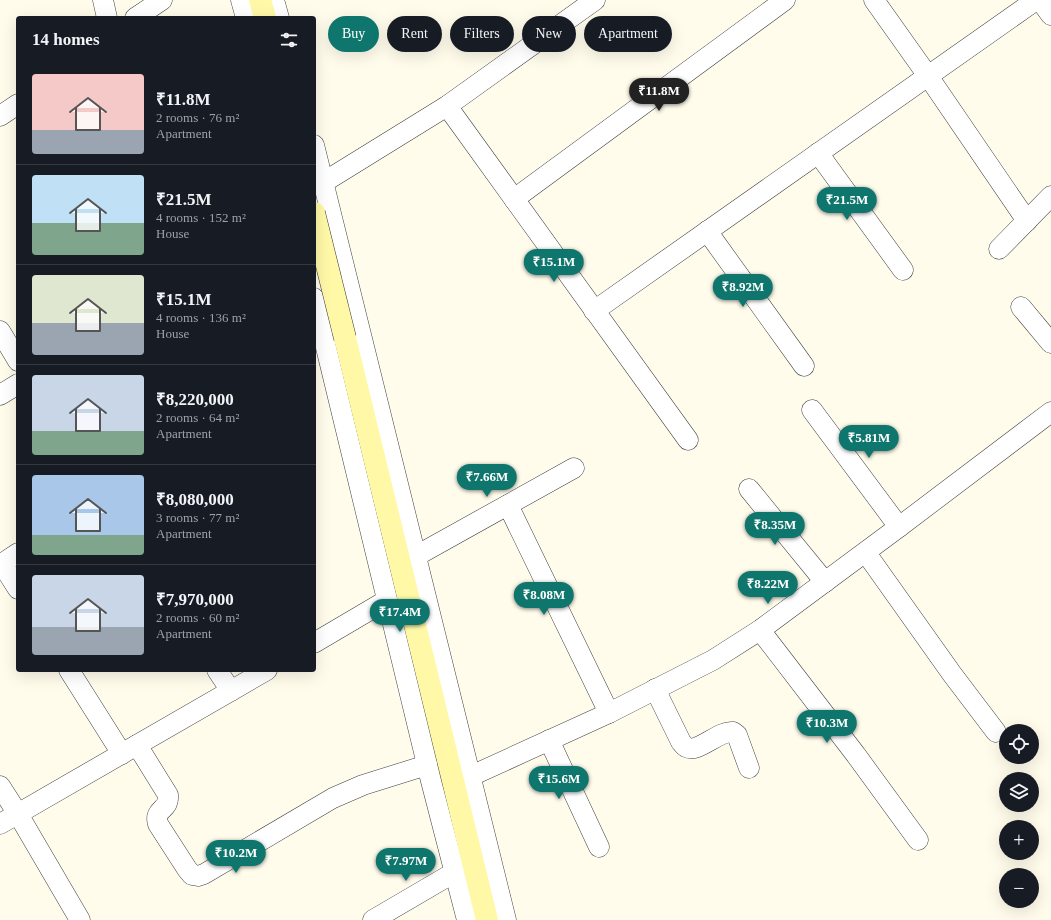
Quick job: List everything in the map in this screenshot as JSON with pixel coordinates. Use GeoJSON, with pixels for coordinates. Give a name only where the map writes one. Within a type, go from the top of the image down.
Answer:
{"type":"FeatureCollection","features":[{"type":"Feature","properties":{"kind":"main road"},"geometry":{"type":"LineString","coordinates":[[260,0],[264,16]]}},
{"type":"Feature","properties":{"kind":"main road"},"geometry":{"type":"LineString","coordinates":[[320,214],[345,338],[487,920]]}},
{"type":"Feature","properties":{"kind":"street"},"geometry":{"type":"LineString","coordinates":[[103,0],[107,16]]}},
{"type":"Feature","properties":{"kind":"street"},"geometry":{"type":"LineString","coordinates":[[138,16],[162,0]]}},
{"type":"Feature","properties":{"kind":"street"},"geometry":{"type":"LineString","coordinates":[[241,0],[245,16]]}},
{"type":"Feature","properties":{"kind":"street"},"geometry":{"type":"LineString","coordinates":[[274,0],[278,16]]}},
{"type":"Feature","properties":{"kind":"street"},"geometry":{"type":"LineString","coordinates":[[324,182],[447,106],[595,0]]}},
{"type":"Feature","properties":{"kind":"street"},"geometry":{"type":"LineString","coordinates":[[514,199],[785,0]]}},
{"type":"Feature","properties":{"kind":"street"},"geometry":{"type":"LineString","coordinates":[[874,0],[1027,221]]}},
{"type":"Feature","properties":{"kind":"street"},"geometry":{"type":"LineString","coordinates":[[594,311],[1036,0]]}},
{"type":"Feature","properties":{"kind":"street"},"geometry":{"type":"LineString","coordinates":[[1040,0],[1051,15]]}},
{"type":"Feature","properties":{"kind":"street"},"geometry":{"type":"LineString","coordinates":[[0,116],[16,105]]}},
{"type":"Feature","properties":{"kind":"street"},"geometry":{"type":"LineString","coordinates":[[447,106],[688,440]]}},
{"type":"Feature","properties":{"kind":"street"},"geometry":{"type":"LineString","coordinates":[[316,152],[324,182],[320,214],[416,556],[506,920]]}},
{"type":"Feature","properties":{"kind":"street"},"geometry":{"type":"LineString","coordinates":[[818,153],[903,270]]}},
{"type":"Feature","properties":{"kind":"street"},"geometry":{"type":"LineString","coordinates":[[999,250],[1051,196]]}},
{"type":"Feature","properties":{"kind":"street"},"geometry":{"type":"LineString","coordinates":[[707,231],[804,366]]}},
{"type":"Feature","properties":{"kind":"street"},"geometry":{"type":"LineString","coordinates":[[316,306],[427,765],[467,920]]}},
{"type":"Feature","properties":{"kind":"street"},"geometry":{"type":"LineString","coordinates":[[1022,307],[1051,343]]}},
{"type":"Feature","properties":{"kind":"street"},"geometry":{"type":"LineString","coordinates":[[0,332],[16,358]]}},
{"type":"Feature","properties":{"kind":"street"},"geometry":{"type":"LineString","coordinates":[[812,410],[899,527]]}},
{"type":"Feature","properties":{"kind":"street"},"geometry":{"type":"LineString","coordinates":[[471,776],[609,713],[713,660],[760,630],[866,553],[1051,412]]}},
{"type":"Feature","properties":{"kind":"street"},"geometry":{"type":"LineString","coordinates":[[416,556],[574,468]]}},
{"type":"Feature","properties":{"kind":"street"},"geometry":{"type":"LineString","coordinates":[[748,489],[825,582]]}},
{"type":"Feature","properties":{"kind":"street"},"geometry":{"type":"LineString","coordinates":[[508,505],[609,713]]}},
{"type":"Feature","properties":{"kind":"street"},"geometry":{"type":"LineString","coordinates":[[866,553],[952,674],[996,732]]}},
{"type":"Feature","properties":{"kind":"street"},"geometry":{"type":"LineString","coordinates":[[7,561],[16,584]]}},
{"type":"Feature","properties":{"kind":"street"},"geometry":{"type":"LineString","coordinates":[[316,638],[387,600]]}},
{"type":"Feature","properties":{"kind":"street"},"geometry":{"type":"LineString","coordinates":[[760,630],[856,755],[918,840]]}},
{"type":"Feature","properties":{"kind":"street"},"geometry":{"type":"LineString","coordinates":[[71,672],[130,750],[168,795],[167,805],[157,814],[158,824],[192,875],[198,876],[204,874],[333,798],[363,785],[427,765]]}},
{"type":"Feature","properties":{"kind":"street"},"geometry":{"type":"LineString","coordinates":[[218,672],[230,691]]}},
{"type":"Feature","properties":{"kind":"street"},"geometry":{"type":"LineString","coordinates":[[0,824],[263,672]]}},
{"type":"Feature","properties":{"kind":"street"},"geometry":{"type":"LineString","coordinates":[[655,689],[681,742],[686,747],[691,748],[698,746],[725,733],[733,732],[737,735],[749,768]]}},
{"type":"Feature","properties":{"kind":"street"},"geometry":{"type":"LineString","coordinates":[[548,740],[599,847]]}},
{"type":"Feature","properties":{"kind":"street"},"geometry":{"type":"LineString","coordinates":[[0,786],[80,920]]}},
{"type":"Feature","properties":{"kind":"street"},"geometry":{"type":"LineString","coordinates":[[373,920],[455,872]]}}]}
